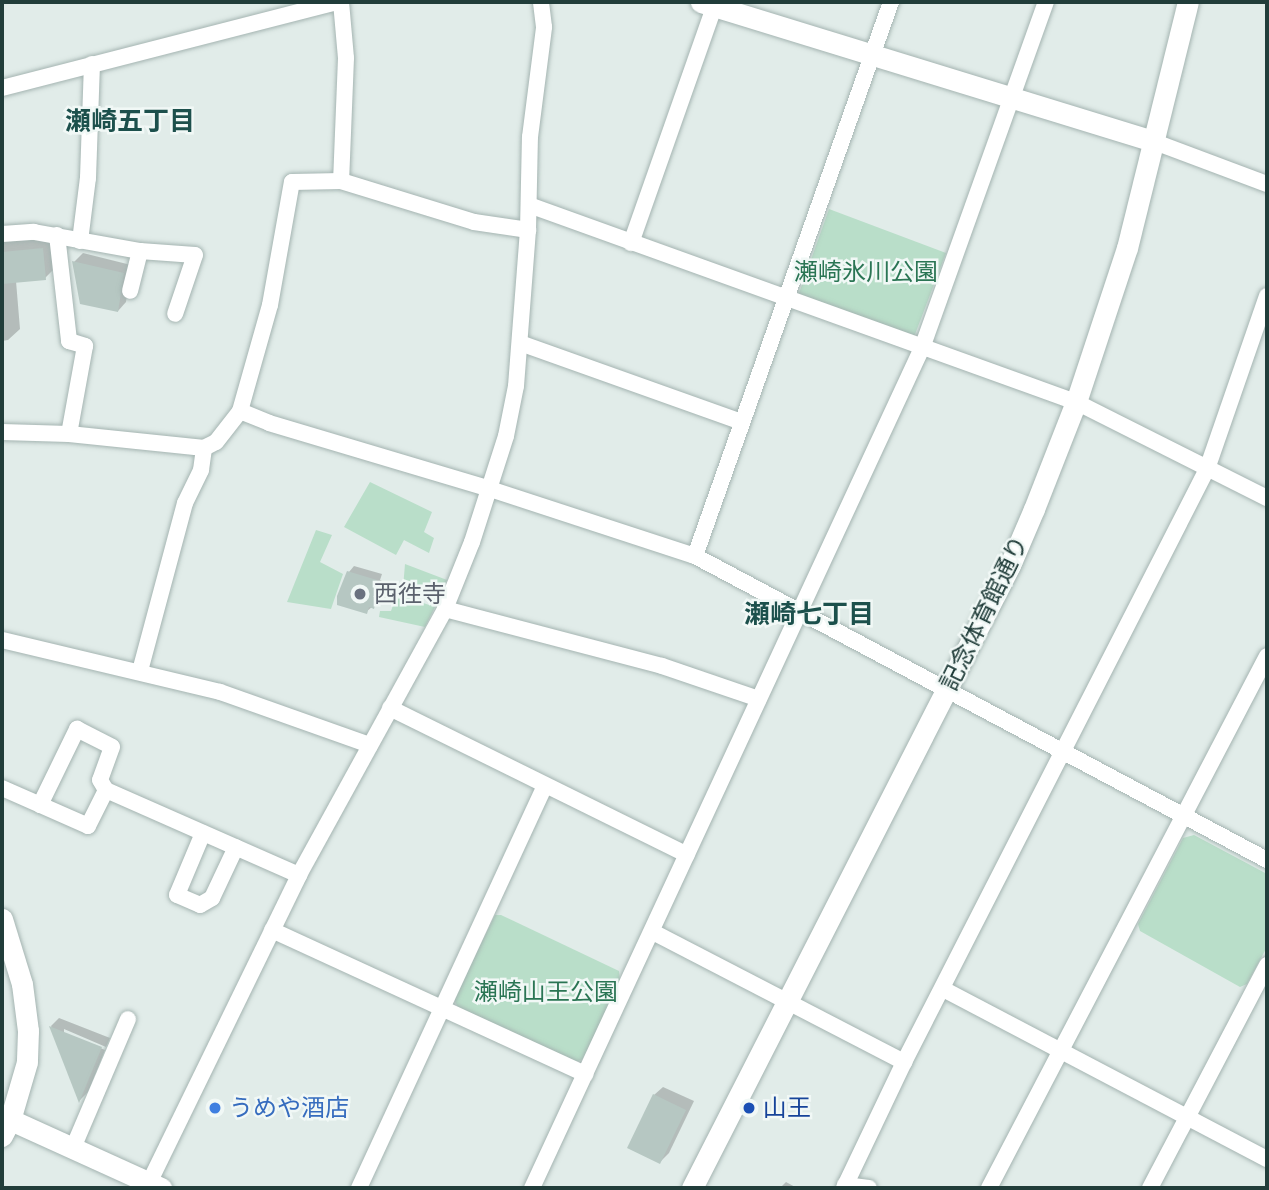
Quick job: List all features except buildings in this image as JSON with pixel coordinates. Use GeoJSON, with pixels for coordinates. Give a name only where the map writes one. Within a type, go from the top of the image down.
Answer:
{"type":"FeatureCollection","features":[{"type":"Feature","properties":{"kind":"street"},"geometry":{"type":"LineString","coordinates":[[2,88],[338,2],[346,58],[341,181]]}},
{"type":"Feature","properties":{"kind":"street"},"geometry":{"type":"LineString","coordinates":[[2,919],[22,984],[28,1031],[27,1062],[5,1124],[74,1148],[155,1185],[299,875],[445,608],[489,489],[506,436],[520,343],[528,230],[530,137],[544,27],[541,2]]}},
{"type":"Feature","properties":{"kind":"street"},"geometry":{"type":"LineString","coordinates":[[695,556],[891,2]]}},
{"type":"Feature","properties":{"kind":"street"},"geometry":{"type":"LineString","coordinates":[[532,1188],[922,348],[1046,2]]}},
{"type":"Feature","properties":{"kind":"street","name":"記念体育館通り"},"geometry":{"type":"LineString","coordinates":[[692,1188],[1010,565],[1076,402],[1127,248],[1188,2]]}},
{"type":"Feature","properties":{"kind":"street"},"geometry":{"type":"LineString","coordinates":[[631,243],[711,3],[1155,142],[1267,184]]}},
{"type":"Feature","properties":{"kind":"street"},"geometry":{"type":"LineString","coordinates":[[80,241],[89,178],[92,64]]}},
{"type":"Feature","properties":{"kind":"street"},"geometry":{"type":"LineString","coordinates":[[2,432],[69,434],[204,448],[222,437],[240,411],[273,293],[292,182],[341,181],[474,222],[528,230]]}},
{"type":"Feature","properties":{"kind":"street"},"geometry":{"type":"LineString","coordinates":[[528,205],[1076,402],[1267,498]]}},
{"type":"Feature","properties":{"kind":"street"},"geometry":{"type":"LineString","coordinates":[[2,234],[34,232],[140,251],[195,255],[175,314]]}},
{"type":"Feature","properties":{"kind":"street"},"geometry":{"type":"LineString","coordinates":[[57,235],[69,341],[85,346],[69,434]]}},
{"type":"Feature","properties":{"kind":"street"},"geometry":{"type":"LineString","coordinates":[[130,291],[140,251]]}},
{"type":"Feature","properties":{"kind":"street"},"geometry":{"type":"LineString","coordinates":[[869,1188],[845,1187],[904,1062],[1207,469],[1267,296]]}},
{"type":"Feature","properties":{"kind":"street"},"geometry":{"type":"LineString","coordinates":[[520,343],[742,422]]}},
{"type":"Feature","properties":{"kind":"street"},"geometry":{"type":"LineString","coordinates":[[240,411],[286,429],[489,489],[695,556],[1267,860]]}},
{"type":"Feature","properties":{"kind":"street"},"geometry":{"type":"LineString","coordinates":[[141,671],[185,503],[201,470],[204,448]]}},
{"type":"Feature","properties":{"kind":"street"},"geometry":{"type":"LineString","coordinates":[[445,608],[662,666],[759,699]]}},
{"type":"Feature","properties":{"kind":"street"},"geometry":{"type":"LineString","coordinates":[[2,640],[141,671],[219,692],[370,745]]}},
{"type":"Feature","properties":{"kind":"street"},"geometry":{"type":"LineString","coordinates":[[989,1188],[1267,656]]}},
{"type":"Feature","properties":{"kind":"street"},"geometry":{"type":"LineString","coordinates":[[390,708],[687,855]]}},
{"type":"Feature","properties":{"kind":"street"},"geometry":{"type":"LineString","coordinates":[[40,805],[77,729],[112,747],[100,780],[106,789],[299,875]]}},
{"type":"Feature","properties":{"kind":"street"},"geometry":{"type":"LineString","coordinates":[[359,1188],[545,786]]}},
{"type":"Feature","properties":{"kind":"street"},"geometry":{"type":"LineString","coordinates":[[2,788],[88,826],[106,789]]}},
{"type":"Feature","properties":{"kind":"street"},"geometry":{"type":"LineString","coordinates":[[203,833],[177,894],[200,905],[212,898],[236,847]]}},
{"type":"Feature","properties":{"kind":"street"},"geometry":{"type":"LineString","coordinates":[[272,930],[585,1074]]}},
{"type":"Feature","properties":{"kind":"street"},"geometry":{"type":"LineString","coordinates":[[653,932],[904,1062]]}},
{"type":"Feature","properties":{"kind":"street"},"geometry":{"type":"LineString","coordinates":[[1150,1188],[1267,965]]}},
{"type":"Feature","properties":{"kind":"street"},"geometry":{"type":"LineString","coordinates":[[943,989],[1061,1048],[1267,1159]]}},
{"type":"Feature","properties":{"kind":"street"},"geometry":{"type":"LineString","coordinates":[[74,1148],[128,1019]]}},
{"type":"Feature","properties":{"kind":"green space","name":"瀬崎氷川公園"},"geometry":{"type":"Polygon","coordinates":[[[829,209],[946,253],[914,337],[798,296],[829,209]]]}},
{"type":"Feature","properties":{"kind":"green space"},"geometry":{"type":"Polygon","coordinates":[[[370,482],[432,512],[424,532],[434,538],[429,553],[404,540],[396,555],[344,527],[370,482]]]}},
{"type":"Feature","properties":{"kind":"green space"},"geometry":{"type":"Polygon","coordinates":[[[316,530],[332,535],[320,562],[343,574],[331,609],[287,602],[316,530]]]}},
{"type":"Feature","properties":{"kind":"green space"},"geometry":{"type":"Polygon","coordinates":[[[405,564],[447,580],[439,600],[403,588],[405,564]]]}},
{"type":"Feature","properties":{"kind":"green space"},"geometry":{"type":"Polygon","coordinates":[[[397,594],[435,607],[425,627],[379,617],[380,611],[391,611],[397,594]]]}},
{"type":"Feature","properties":{"kind":"green space"},"geometry":{"type":"Polygon","coordinates":[[[1194,835],[1267,874],[1267,947],[1247,984],[1240,987],[1140,931],[1138,924],[1183,838],[1194,835]]]}},
{"type":"Feature","properties":{"kind":"green space","name":"瀬崎山王公園"},"geometry":{"type":"Polygon","coordinates":[[[495,915],[501,915],[619,971],[620,981],[583,1059],[576,1062],[458,1008],[454,999],[495,915]]]}},
{"type":"Feature","properties":{"kind":"place","name":"西徃寺"},"geometry":{"type":"Point","coordinates":[360,594]}},
{"type":"Feature","properties":{"kind":"place","name":"うめや酒店"},"geometry":{"type":"Point","coordinates":[215,1108]}},
{"type":"Feature","properties":{"kind":"place","name":"山王"},"geometry":{"type":"Point","coordinates":[749,1108]}},
{"type":"Feature","properties":{"kind":"district","name":"瀬崎五丁目"},"geometry":{"type":"Point","coordinates":[130,121]}},
{"type":"Feature","properties":{"kind":"district","name":"瀬崎七丁目"},"geometry":{"type":"Point","coordinates":[809,614]}}]}
